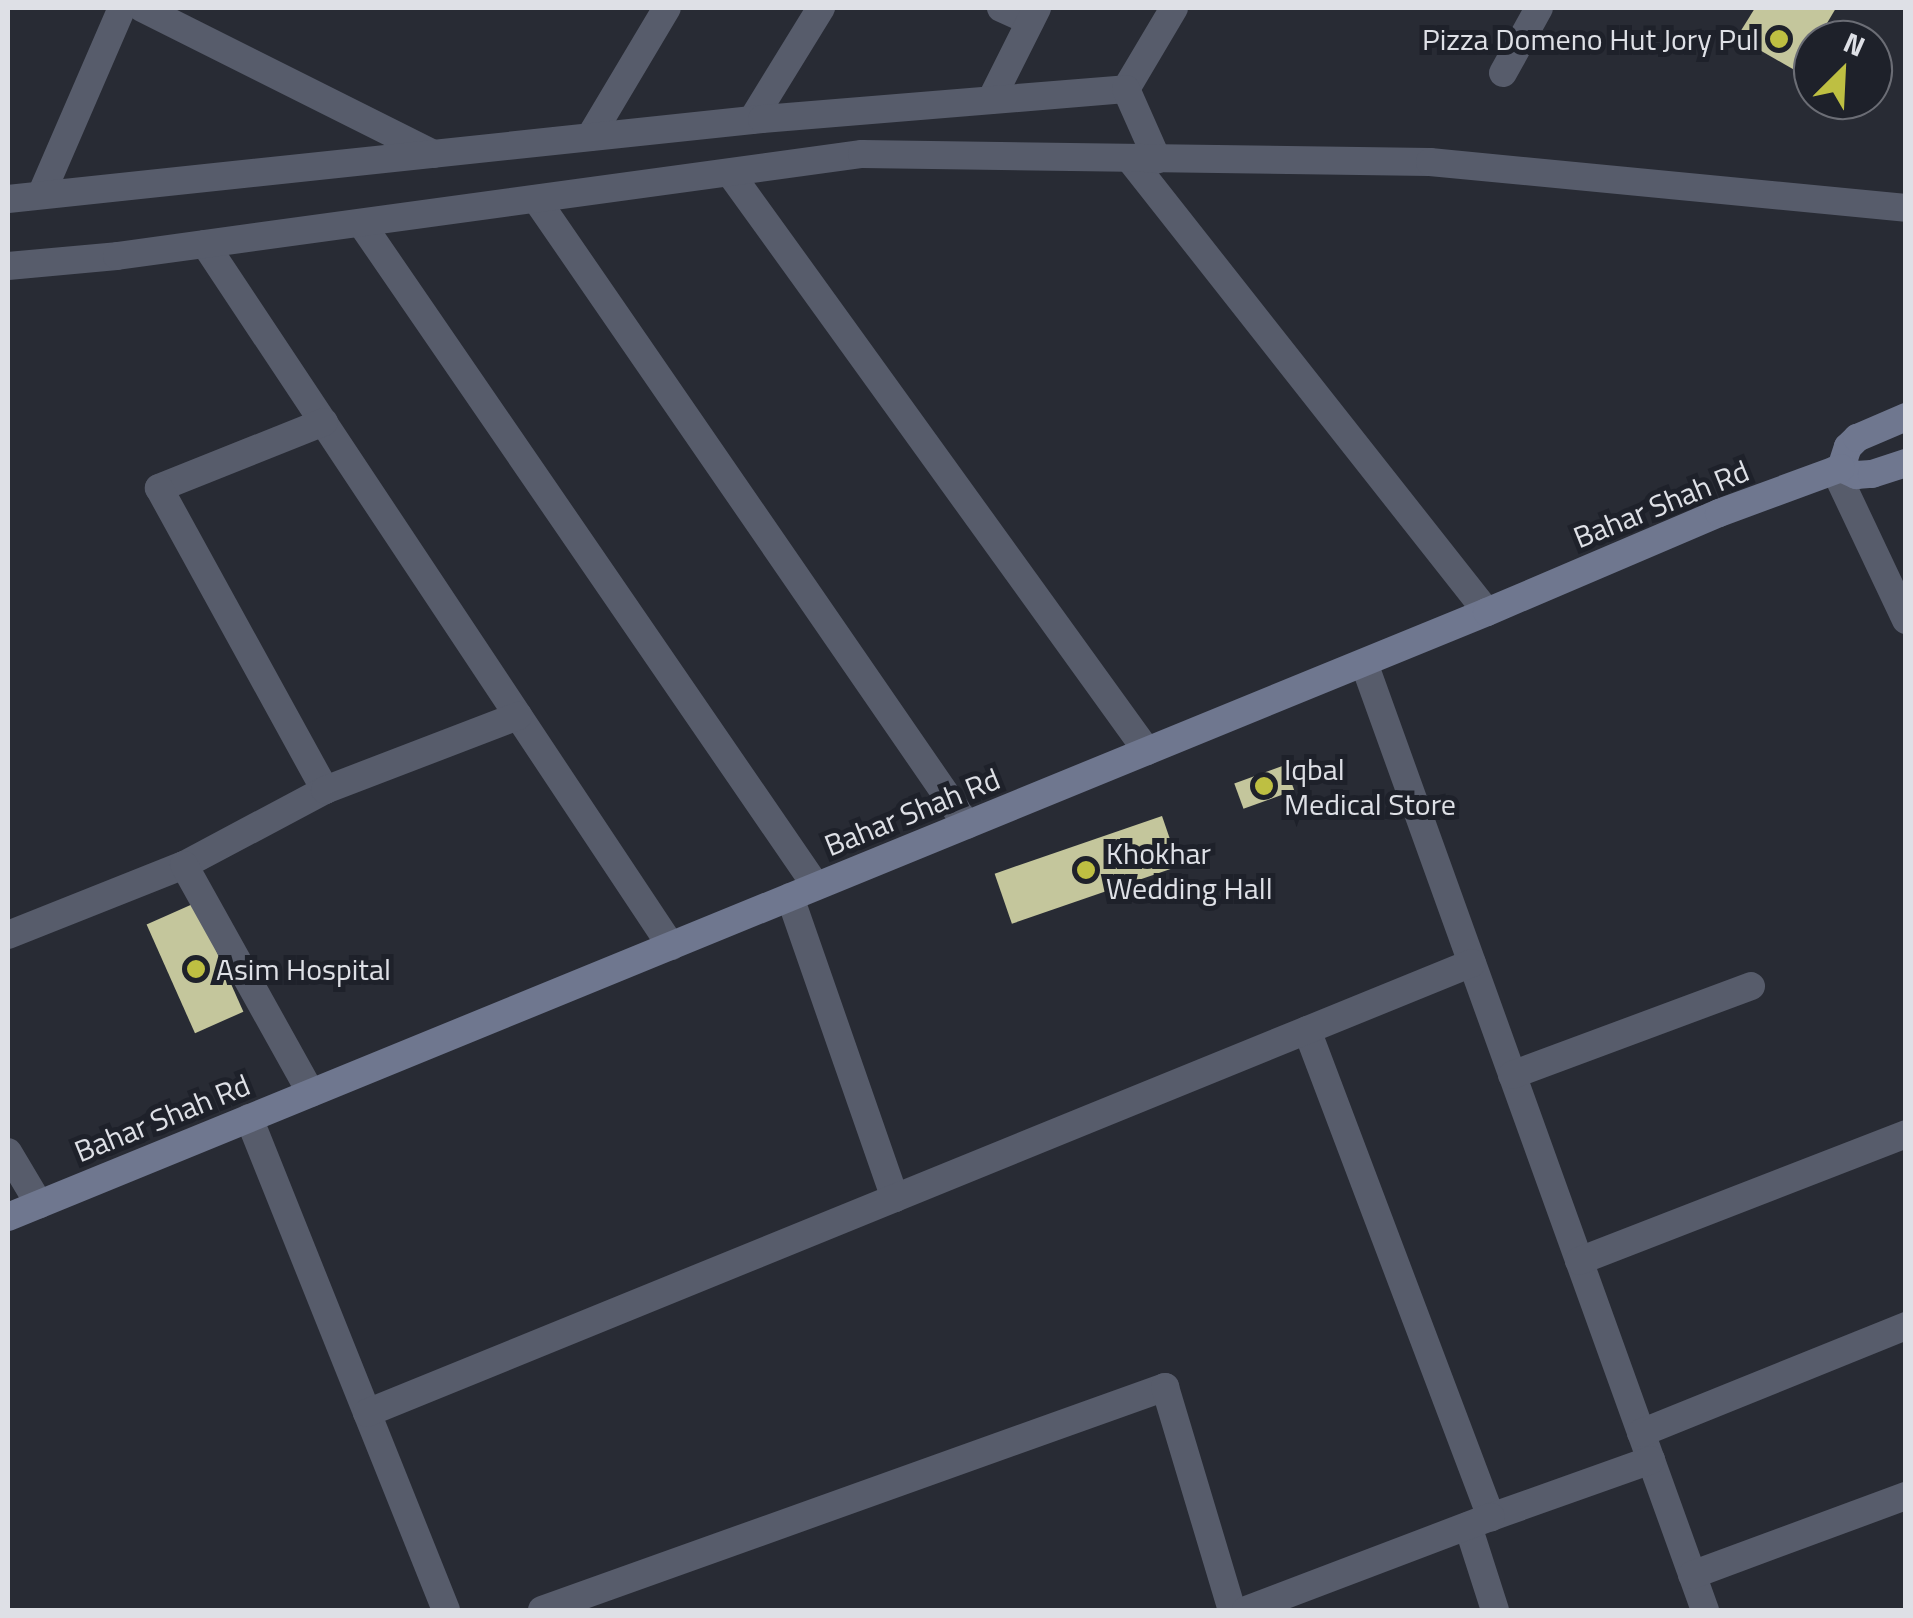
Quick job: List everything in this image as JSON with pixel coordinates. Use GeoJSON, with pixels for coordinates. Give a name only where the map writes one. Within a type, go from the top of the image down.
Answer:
{"type":"FeatureCollection","features":[{"type":"Feature","properties":{"kind":"main road"},"geometry":{"type":"LineString","coordinates":[[1906,417],[1857,438],[1838,469],[1872,474],[1906,463]]}},
{"type":"Feature","properties":{"kind":"main road","name":"Bahar Shah Rd"},"geometry":{"type":"LineString","coordinates":[[8,1217],[1488,612],[1719,513],[1838,469]]}},
{"type":"Feature","properties":{"kind":"street"},"geometry":{"type":"LineString","coordinates":[[41,195],[122,8]]}},
{"type":"Feature","properties":{"kind":"street"},"geometry":{"type":"LineString","coordinates":[[142,8],[434,154]]}},
{"type":"Feature","properties":{"kind":"street"},"geometry":{"type":"LineString","coordinates":[[590,137],[667,8]]}},
{"type":"Feature","properties":{"kind":"street"},"geometry":{"type":"LineString","coordinates":[[752,120],[820,8]]}},
{"type":"Feature","properties":{"kind":"street"},"geometry":{"type":"LineString","coordinates":[[990,100],[1034,14],[1001,8]]}},
{"type":"Feature","properties":{"kind":"street"},"geometry":{"type":"LineString","coordinates":[[1174,8],[1126,89],[1143,158],[1488,612]]}},
{"type":"Feature","properties":{"kind":"street"},"geometry":{"type":"LineString","coordinates":[[1504,73],[1539,8]]}},
{"type":"Feature","properties":{"kind":"street"},"geometry":{"type":"LineString","coordinates":[[8,198],[752,120],[1126,89]]}},
{"type":"Feature","properties":{"kind":"street"},"geometry":{"type":"LineString","coordinates":[[8,266],[205,244],[862,154],[1430,162],[1905,211]]}},
{"type":"Feature","properties":{"kind":"street"},"geometry":{"type":"LineString","coordinates":[[730,172],[1147,751]]}},
{"type":"Feature","properties":{"kind":"street"},"geometry":{"type":"LineString","coordinates":[[536,199],[966,825]]}},
{"type":"Feature","properties":{"kind":"street"},"geometry":{"type":"LineString","coordinates":[[361,222],[803,892],[894,1198]]}},
{"type":"Feature","properties":{"kind":"street"},"geometry":{"type":"LineString","coordinates":[[205,244],[671,946]]}},
{"type":"Feature","properties":{"kind":"street"},"geometry":{"type":"LineString","coordinates":[[324,422],[159,488],[326,790]]}},
{"type":"Feature","properties":{"kind":"street"},"geometry":{"type":"LineString","coordinates":[[1838,469],[1906,620]]}},
{"type":"Feature","properties":{"kind":"street"},"geometry":{"type":"LineString","coordinates":[[1364,662],[1705,1610]]}},
{"type":"Feature","properties":{"kind":"street"},"geometry":{"type":"LineString","coordinates":[[8,934],[184,865],[326,790],[518,716]]}},
{"type":"Feature","properties":{"kind":"street"},"geometry":{"type":"LineString","coordinates":[[184,865],[311,1093]]}},
{"type":"Feature","properties":{"kind":"street"},"geometry":{"type":"LineString","coordinates":[[367,1413],[1472,962]]}},
{"type":"Feature","properties":{"kind":"street"},"geometry":{"type":"LineString","coordinates":[[1512,1075],[1751,986]]}},
{"type":"Feature","properties":{"kind":"street"},"geometry":{"type":"LineString","coordinates":[[1306,1030],[1480,1522],[1494,1610]]}},
{"type":"Feature","properties":{"kind":"street"},"geometry":{"type":"LineString","coordinates":[[249,1118],[446,1610]]}},
{"type":"Feature","properties":{"kind":"street"},"geometry":{"type":"LineString","coordinates":[[1580,1261],[1906,1134]]}},
{"type":"Feature","properties":{"kind":"street"},"geometry":{"type":"LineString","coordinates":[[8,1152],[39,1204]]}},
{"type":"Feature","properties":{"kind":"street"},"geometry":{"type":"LineString","coordinates":[[1641,1433],[1906,1326]]}},
{"type":"Feature","properties":{"kind":"street"},"geometry":{"type":"LineString","coordinates":[[542,1610],[1165,1387],[1232,1610]]}},
{"type":"Feature","properties":{"kind":"street"},"geometry":{"type":"LineString","coordinates":[[1246,1610],[1279,1605],[1480,1522],[1650,1460]]}},
{"type":"Feature","properties":{"kind":"street"},"geometry":{"type":"LineString","coordinates":[[1692,1575],[1906,1496]]}},
{"type":"Feature","properties":{"kind":"building","name":"Pizza Domeno Hut Jory Pul"},"geometry":{"type":"Polygon","coordinates":[[[1755,8],[1836,8],[1829,20],[1793,20],[1793,69],[1737,37],[1755,8]]]}},
{"type":"Feature","properties":{"kind":"building","name":"Iqbal Medical Store"},"geometry":{"type":"Polygon","coordinates":[[[1285,765],[1294,790],[1243,809],[1234,783],[1285,765]]]}},
{"type":"Feature","properties":{"kind":"building","name":"Khokhar Wedding Hall"},"geometry":{"type":"Polygon","coordinates":[[[1162,816],[1179,866],[1012,924],[995,874],[1162,816]]]}},
{"type":"Feature","properties":{"kind":"building","name":"Asim Hospital"},"geometry":{"type":"Polygon","coordinates":[[[195,903],[243,1012],[195,1033],[147,925],[195,903]]]}},
{"type":"Feature","properties":{"kind":"place","name":"Pizza Domeno Hut Jory Pul"},"geometry":{"type":"Point","coordinates":[1779,39]}},
{"type":"Feature","properties":{"kind":"place","name":"Iqbal Medical Store"},"geometry":{"type":"Point","coordinates":[1264,786]}},
{"type":"Feature","properties":{"kind":"place","name":"Khokhar Wedding Hall"},"geometry":{"type":"Point","coordinates":[1086,870]}},
{"type":"Feature","properties":{"kind":"place","name":"Asim Hospital"},"geometry":{"type":"Point","coordinates":[196,969]}}]}
